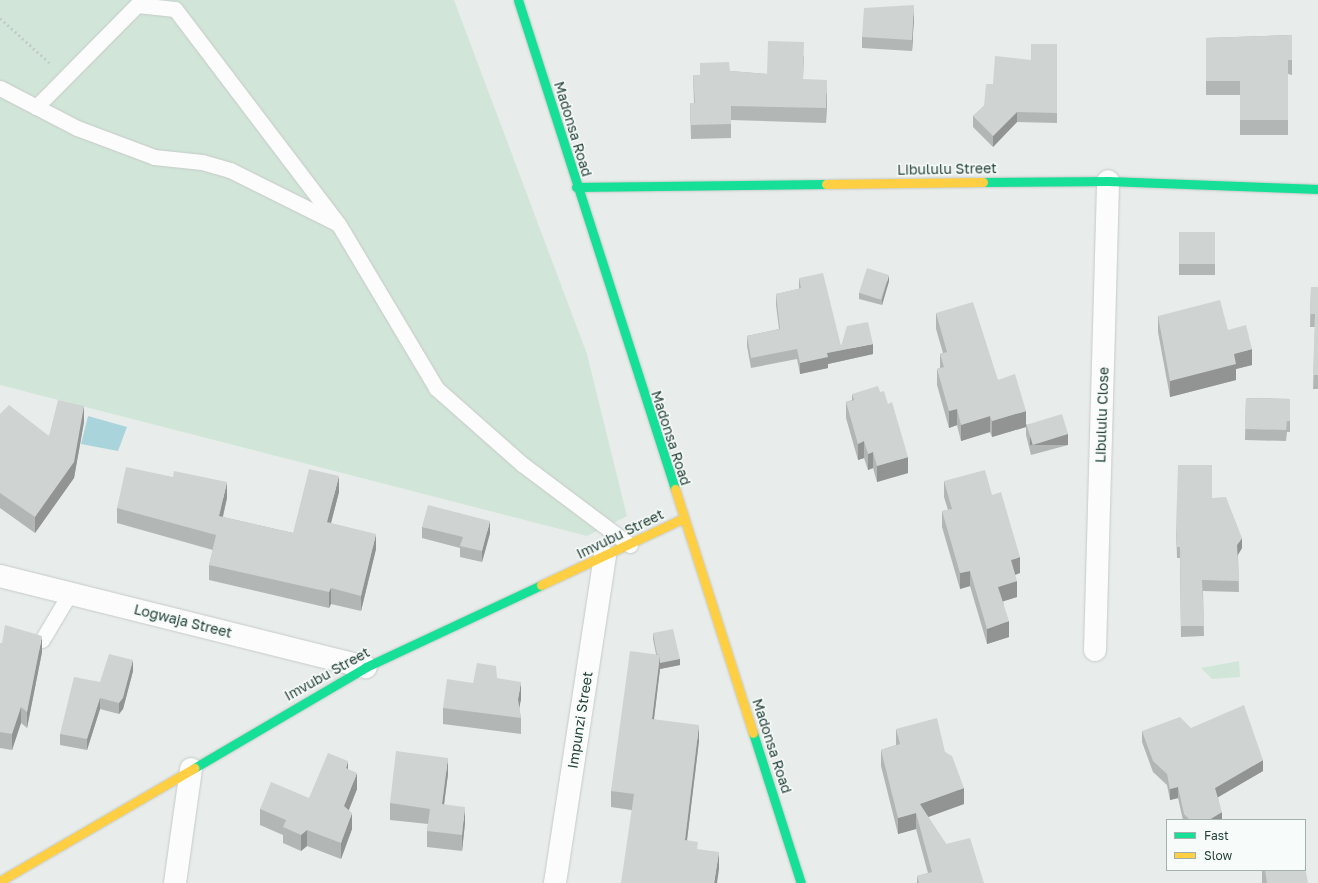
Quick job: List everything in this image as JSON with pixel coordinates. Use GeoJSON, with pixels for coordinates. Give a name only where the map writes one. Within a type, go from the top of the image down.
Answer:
{"type":"FeatureCollection","features":[{"type":"Feature","properties":{"kind":"street","name":"Madonsa Road"},"geometry":{"type":"LineString","coordinates":[[518,0],[682,519],[801,883]]}},
{"type":"Feature","properties":{"kind":"street","name":"Libululu Street"},"geometry":{"type":"LineString","coordinates":[[576,187],[1108,181],[1318,189]]}},
{"type":"Feature","properties":{"kind":"street","name":"Libululu Close"},"geometry":{"type":"LineString","coordinates":[[1095,650],[1108,181]]}},
{"type":"Feature","properties":{"kind":"street","name":"Imvubu Street"},"geometry":{"type":"LineString","coordinates":[[0,881],[366,667],[605,557],[682,519]]}},
{"type":"Feature","properties":{"kind":"street","name":"Impunzi Street"},"geometry":{"type":"LineString","coordinates":[[555,883],[605,557]]}},
{"type":"Feature","properties":{"kind":"street","name":"Logwaja Street"},"geometry":{"type":"LineString","coordinates":[[0,576],[366,667]]}},
{"type":"Feature","properties":{"kind":"street"},"geometry":{"type":"LineString","coordinates":[[175,883],[191,769]]}},
{"type":"Feature","properties":{"kind":"lane"},"geometry":{"type":"LineString","coordinates":[[36,107],[137,5],[175,9],[339,225],[436,388],[522,464],[630,545]]}},
{"type":"Feature","properties":{"kind":"lane"},"geometry":{"type":"LineString","coordinates":[[0,88],[77,128],[154,157],[202,162],[230,170],[339,225]]}},
{"type":"Feature","properties":{"kind":"lane"},"geometry":{"type":"LineString","coordinates":[[42,640],[70,593]]}},
{"type":"Feature","properties":{"kind":"path"},"geometry":{"type":"LineString","coordinates":[[0,18],[63,79]]}},
{"type":"Feature","properties":{"kind":"green space"},"geometry":{"type":"Polygon","coordinates":[[[0,0],[454,0],[587,354],[627,516],[587,536],[0,385],[0,0]]]}},
{"type":"Feature","properties":{"kind":"green space"},"geometry":{"type":"Polygon","coordinates":[[[1239,661],[1240,677],[1212,679],[1201,668],[1239,661]]]}},
{"type":"Feature","properties":{"kind":"water"},"geometry":{"type":"Polygon","coordinates":[[[88,416],[127,427],[118,451],[81,444],[88,416]]]}},
{"type":"Feature","properties":{"kind":"building"},"geometry":{"type":"Polygon","coordinates":[[[914,5],[912,40],[862,37],[864,8],[914,5]]]}},
{"type":"Feature","properties":{"kind":"building"},"geometry":{"type":"Polygon","coordinates":[[[1292,35],[1292,60],[1288,60],[1288,120],[1240,120],[1240,81],[1206,81],[1206,38],[1292,35]]]}},
{"type":"Feature","properties":{"kind":"building"},"geometry":{"type":"Polygon","coordinates":[[[768,41],[804,42],[803,79],[827,80],[826,108],[731,106],[731,124],[691,125],[690,103],[695,103],[693,75],[700,75],[700,63],[729,62],[730,71],[767,74],[768,41]]]}},
{"type":"Feature","properties":{"kind":"building"},"geometry":{"type":"Polygon","coordinates":[[[1031,44],[1057,44],[1057,113],[1017,112],[993,136],[973,116],[984,106],[986,84],[993,84],[995,56],[1031,60],[1031,44]]]}},
{"type":"Feature","properties":{"kind":"building"},"geometry":{"type":"Polygon","coordinates":[[[1179,232],[1215,232],[1215,264],[1179,264],[1179,232]]]}},
{"type":"Feature","properties":{"kind":"building"},"geometry":{"type":"Polygon","coordinates":[[[867,268],[889,275],[881,300],[859,293],[867,268]]]}},
{"type":"Feature","properties":{"kind":"building"},"geometry":{"type":"Polygon","coordinates":[[[823,273],[841,346],[847,326],[868,322],[873,344],[827,353],[828,357],[800,363],[797,349],[751,358],[747,336],[780,329],[776,294],[801,288],[799,278],[823,273]]]}},
{"type":"Feature","properties":{"kind":"building"},"geometry":{"type":"Polygon","coordinates":[[[1311,287],[1318,287],[1318,375],[1313,375],[1315,314],[1310,314],[1311,287]]]}},
{"type":"Feature","properties":{"kind":"building"},"geometry":{"type":"Polygon","coordinates":[[[1220,300],[1228,330],[1246,325],[1252,349],[1234,354],[1236,364],[1170,381],[1158,316],[1220,300]]]}},
{"type":"Feature","properties":{"kind":"building"},"geometry":{"type":"Polygon","coordinates":[[[973,302],[998,380],[1015,374],[1026,411],[992,421],[990,416],[961,425],[957,409],[949,411],[937,369],[944,367],[940,354],[947,352],[936,313],[973,302]]]}},
{"type":"Feature","properties":{"kind":"building"},"geometry":{"type":"Polygon","coordinates":[[[878,386],[880,392],[884,391],[888,404],[892,402],[908,457],[877,466],[873,452],[868,454],[864,441],[858,444],[846,402],[854,400],[852,394],[878,386]]]}},
{"type":"Feature","properties":{"kind":"building"},"geometry":{"type":"Polygon","coordinates":[[[1246,398],[1290,399],[1290,421],[1287,421],[1286,430],[1245,429],[1246,398]]]}},
{"type":"Feature","properties":{"kind":"building"},"geometry":{"type":"Polygon","coordinates":[[[58,400],[84,406],[74,462],[35,517],[0,493],[0,414],[9,405],[49,436],[58,400]]]}},
{"type":"Feature","properties":{"kind":"building"},"geometry":{"type":"Polygon","coordinates":[[[1062,414],[1068,434],[1033,445],[1027,425],[1062,414]]]}},
{"type":"Feature","properties":{"kind":"building"},"geometry":{"type":"Polygon","coordinates":[[[1178,465],[1212,465],[1212,498],[1226,497],[1242,538],[1237,545],[1239,581],[1202,580],[1204,626],[1181,626],[1180,547],[1177,547],[1176,528],[1178,465]]]}},
{"type":"Feature","properties":{"kind":"building"},"geometry":{"type":"Polygon","coordinates":[[[126,467],[173,477],[174,471],[227,482],[219,516],[293,533],[309,469],[339,476],[327,522],[376,534],[361,596],[331,588],[329,592],[209,565],[216,535],[117,508],[126,467]]]}},
{"type":"Feature","properties":{"kind":"building"},"geometry":{"type":"Polygon","coordinates":[[[985,470],[992,495],[1001,492],[1020,557],[1011,560],[1017,581],[998,587],[1009,621],[987,629],[970,571],[960,573],[942,511],[952,509],[944,481],[985,470]]]}},
{"type":"Feature","properties":{"kind":"building"},"geometry":{"type":"Polygon","coordinates":[[[428,505],[490,521],[482,551],[460,546],[463,537],[422,527],[428,505]]]}},
{"type":"Feature","properties":{"kind":"building"},"geometry":{"type":"Polygon","coordinates":[[[5,625],[42,636],[27,712],[21,707],[12,734],[0,732],[0,643],[2,643],[5,625]]]}},
{"type":"Feature","properties":{"kind":"building"},"geometry":{"type":"Polygon","coordinates":[[[673,629],[680,659],[660,663],[660,655],[657,654],[653,633],[673,629]]]}},
{"type":"Feature","properties":{"kind":"building"},"geometry":{"type":"Polygon","coordinates":[[[630,651],[660,655],[652,719],[699,725],[685,840],[698,842],[697,849],[719,852],[714,883],[621,883],[634,794],[611,791],[630,651]]]}},
{"type":"Feature","properties":{"kind":"building"},"geometry":{"type":"Polygon","coordinates":[[[109,654],[133,660],[123,698],[119,703],[100,698],[87,739],[60,734],[74,677],[100,682],[109,654]]]}},
{"type":"Feature","properties":{"kind":"building"},"geometry":{"type":"Polygon","coordinates":[[[477,663],[496,666],[497,678],[521,682],[518,699],[521,718],[443,708],[447,679],[473,683],[477,663]]]}},
{"type":"Feature","properties":{"kind":"building"},"geometry":{"type":"Polygon","coordinates":[[[1244,705],[1263,760],[1215,788],[1222,812],[1211,819],[1189,819],[1184,814],[1178,787],[1170,789],[1167,774],[1153,761],[1142,731],[1180,717],[1191,728],[1244,705]]]}},
{"type":"Feature","properties":{"kind":"building"},"geometry":{"type":"Polygon","coordinates":[[[937,718],[945,752],[952,756],[964,788],[920,804],[946,844],[970,838],[984,883],[919,883],[917,876],[932,872],[916,813],[898,818],[881,750],[900,744],[896,729],[937,718]]]}},
{"type":"Feature","properties":{"kind":"building"},"geometry":{"type":"Polygon","coordinates":[[[396,751],[448,758],[442,804],[465,807],[462,835],[427,831],[430,809],[390,803],[396,751]]]}},
{"type":"Feature","properties":{"kind":"building"},"geometry":{"type":"Polygon","coordinates":[[[328,753],[348,761],[346,768],[357,773],[344,806],[352,813],[341,843],[307,830],[301,835],[283,827],[286,820],[260,809],[271,782],[309,798],[328,753]]]}},
{"type":"Feature","properties":{"kind":"building"},"geometry":{"type":"Polygon","coordinates":[[[1265,871],[1306,871],[1308,883],[1267,883],[1265,871]]]}},
{"type":"Feature","properties":{"kind":"traffic: fast"},"geometry":{"type":"LineString","coordinates":[[518,0],[675,489]]}},
{"type":"Feature","properties":{"kind":"traffic: fast"},"geometry":{"type":"LineString","coordinates":[[983,182],[1108,181],[1318,189]]}},
{"type":"Feature","properties":{"kind":"traffic: fast"},"geometry":{"type":"LineString","coordinates":[[576,187],[826,184]]}},
{"type":"Feature","properties":{"kind":"traffic: fast"},"geometry":{"type":"LineString","coordinates":[[194,768],[366,667],[541,585]]}},
{"type":"Feature","properties":{"kind":"traffic: fast"},"geometry":{"type":"LineString","coordinates":[[753,733],[801,883]]}},
{"type":"Feature","properties":{"kind":"traffic: slow"},"geometry":{"type":"LineString","coordinates":[[826,184],[983,182]]}},
{"type":"Feature","properties":{"kind":"traffic: slow"},"geometry":{"type":"LineString","coordinates":[[675,489],[753,733]]}},
{"type":"Feature","properties":{"kind":"traffic: slow"},"geometry":{"type":"LineString","coordinates":[[541,585],[682,519]]}},
{"type":"Feature","properties":{"kind":"traffic: slow"},"geometry":{"type":"LineString","coordinates":[[0,881],[194,768]]}}]}
